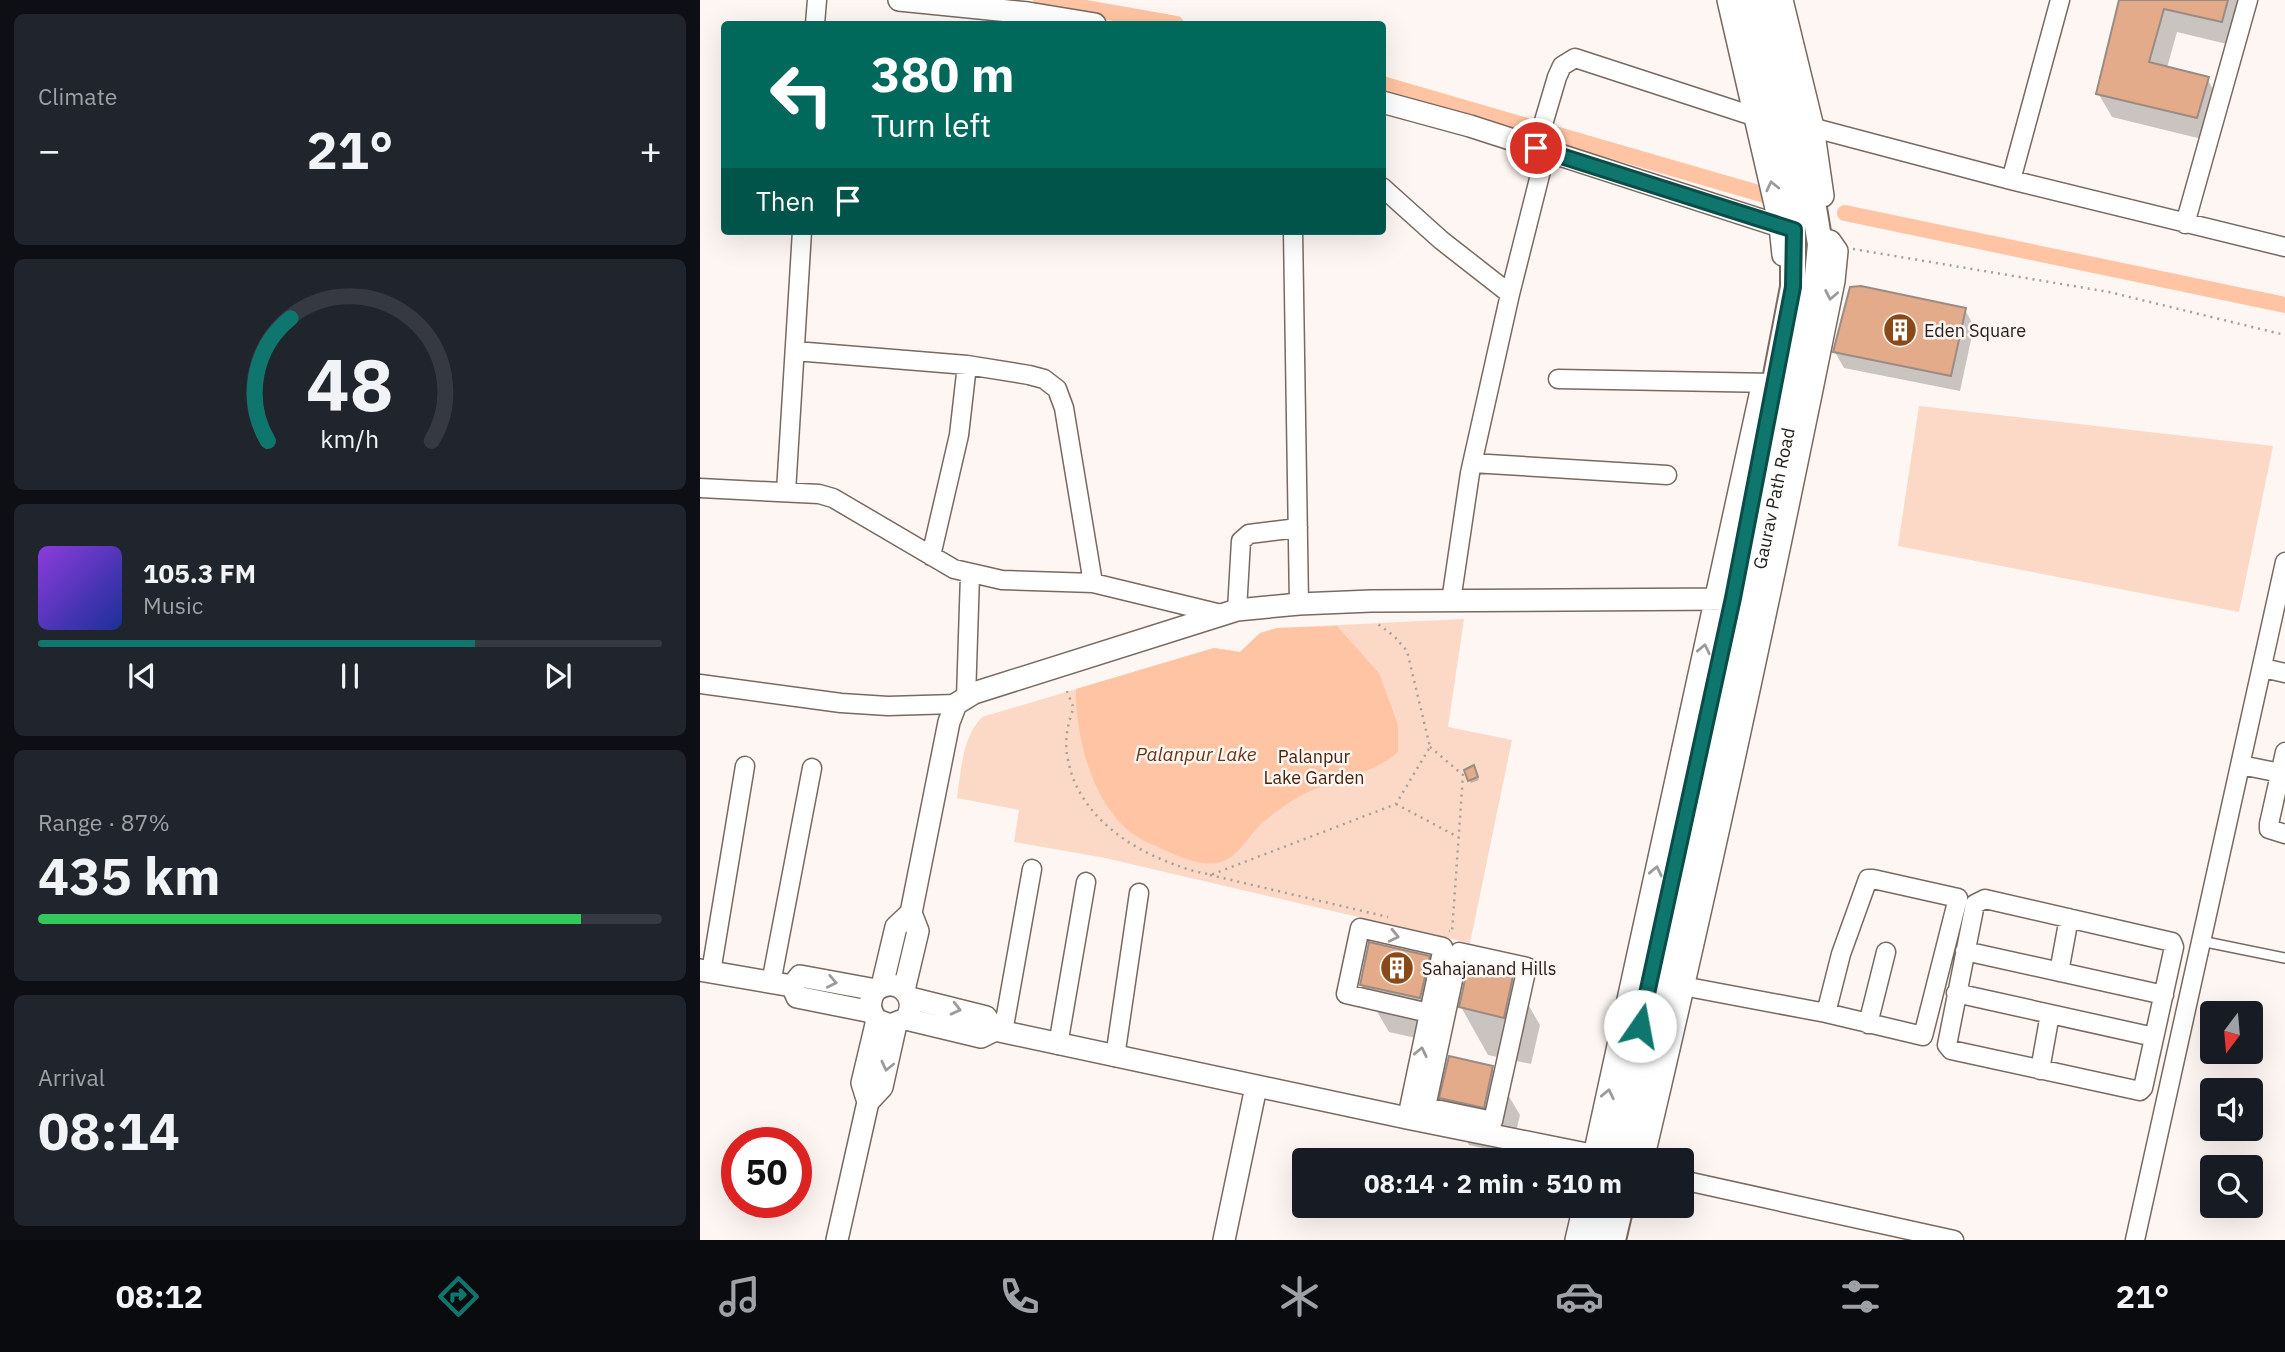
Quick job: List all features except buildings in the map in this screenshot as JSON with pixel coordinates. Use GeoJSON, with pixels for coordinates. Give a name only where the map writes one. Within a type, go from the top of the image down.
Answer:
{"type":"FeatureCollection","features":[{"type":"Feature","properties":{"kind":"main road","name":"Gaurav Path Road"},"geometry":{"type":"LineString","coordinates":[[1604,1148],[1734,598],[1808,332],[1817,276],[1828,242],[1797,207],[1744,0]]}},
{"type":"Feature","properties":{"kind":"main road","name":"Gaurav Path Road"},"geometry":{"type":"LineString","coordinates":[[1606,1148],[1676,984],[1768,383],[1793,287],[1805,125],[1766,0]]}},
{"type":"Feature","properties":{"kind":"main road"},"geometry":{"type":"LineString","coordinates":[[1592,1240],[1597,1218]]}},
{"type":"Feature","properties":{"kind":"main road"},"geometry":{"type":"LineString","coordinates":[[1613,1240],[1618,1218]]}},
{"type":"Feature","properties":{"kind":"street"},"geometry":{"type":"LineString","coordinates":[[816,21],[817,0]]}},
{"type":"Feature","properties":{"kind":"street"},"geometry":{"type":"LineString","coordinates":[[899,0],[1028,13],[1077,21]]}},
{"type":"Feature","properties":{"kind":"street"},"geometry":{"type":"LineString","coordinates":[[1728,0],[1756,117],[1797,207]]}},
{"type":"Feature","properties":{"kind":"street"},"geometry":{"type":"LineString","coordinates":[[1645,1148],[1676,984],[1786,521],[1837,261],[1828,242],[1782,0]]}},
{"type":"Feature","properties":{"kind":"street"},"geometry":{"type":"LineString","coordinates":[[2011,180],[2060,0]]}},
{"type":"Feature","properties":{"kind":"street"},"geometry":{"type":"LineString","coordinates":[[2185,224],[2248,0]]}},
{"type":"Feature","properties":{"kind":"street"},"geometry":{"type":"LineString","coordinates":[[1451,601],[1472,463],[1510,294],[1545,117],[1556,76],[1562,66],[1575,58],[1756,117]]}},
{"type":"Feature","properties":{"kind":"street"},"geometry":{"type":"LineString","coordinates":[[1386,103],[1541,146],[1797,207]]}},
{"type":"Feature","properties":{"kind":"street"},"geometry":{"type":"LineString","coordinates":[[1805,125],[2011,180],[2285,247]]}},
{"type":"Feature","properties":{"kind":"street"},"geometry":{"type":"LineString","coordinates":[[1386,191],[1441,240],[1510,294]]}},
{"type":"Feature","properties":{"kind":"street"},"geometry":{"type":"LineString","coordinates":[[786,492],[802,235]]}},
{"type":"Feature","properties":{"kind":"street"},"geometry":{"type":"LineString","coordinates":[[1293,235],[1299,604]]}},
{"type":"Feature","properties":{"kind":"street"},"geometry":{"type":"LineString","coordinates":[[795,351],[967,365],[1037,377],[1057,389],[1064,408],[1093,583]]}},
{"type":"Feature","properties":{"kind":"street"},"geometry":{"type":"LineString","coordinates":[[931,556],[959,435],[967,365]]}},
{"type":"Feature","properties":{"kind":"street"},"geometry":{"type":"LineString","coordinates":[[1558,379],[1768,383]]}},
{"type":"Feature","properties":{"kind":"street"},"geometry":{"type":"LineString","coordinates":[[1472,463],[1667,475]]}},
{"type":"Feature","properties":{"kind":"street"},"geometry":{"type":"LineString","coordinates":[[700,488],[818,494],[833,498],[954,569],[970,575],[1002,580],[1093,583],[1229,612]]}},
{"type":"Feature","properties":{"kind":"street"},"geometry":{"type":"LineString","coordinates":[[1229,612],[1241,541],[1244,537],[1249,534],[1298,528]]}},
{"type":"Feature","properties":{"kind":"street"},"geometry":{"type":"LineString","coordinates":[[2135,1240],[2285,562]]}},
{"type":"Feature","properties":{"kind":"street"},"geometry":{"type":"LineString","coordinates":[[837,1240],[868,1102],[882,1087],[894,1011],[918,931],[911,913],[949,722],[961,701],[970,575]]}},
{"type":"Feature","properties":{"kind":"street"},"geometry":{"type":"LineString","coordinates":[[700,684],[841,703],[888,706],[961,701],[974,693],[1229,612],[1299,604],[1734,598]]}},
{"type":"Feature","properties":{"kind":"street"},"geometry":{"type":"LineString","coordinates":[[2263,668],[2285,673]]}},
{"type":"Feature","properties":{"kind":"street"},"geometry":{"type":"LineString","coordinates":[[2285,752],[2283,773],[2269,824],[2269,829],[2285,834]]}},
{"type":"Feature","properties":{"kind":"street"},"geometry":{"type":"LineString","coordinates":[[2241,765],[2283,773]]}},
{"type":"Feature","properties":{"kind":"street"},"geometry":{"type":"LineString","coordinates":[[744,766],[705,971],[792,986]]}},
{"type":"Feature","properties":{"kind":"street"},"geometry":{"type":"LineString","coordinates":[[771,983],[811,768]]}},
{"type":"Feature","properties":{"kind":"street"},"geometry":{"type":"LineString","coordinates":[[999,1031],[1032,869]]}},
{"type":"Feature","properties":{"kind":"street"},"geometry":{"type":"LineString","coordinates":[[1676,984],[1826,1013],[1923,1036],[1958,898],[1868,879],[1840,954],[1826,1013]]}},
{"type":"Feature","properties":{"kind":"street"},"geometry":{"type":"LineString","coordinates":[[1058,1045],[1086,881]]}},
{"type":"Feature","properties":{"kind":"street"},"geometry":{"type":"LineString","coordinates":[[1115,1057],[1139,892]]}},
{"type":"Feature","properties":{"kind":"street"},"geometry":{"type":"LineString","coordinates":[[1984,899],[2069,918],[2169,940],[2174,947],[2143,1088],[2137,1092],[1951,1050],[1947,1045],[1975,904],[1984,899]]}},
{"type":"Feature","properties":{"kind":"street"},"geometry":{"type":"LineString","coordinates":[[894,1011],[870,1000],[879,988],[896,927],[911,913]]}},
{"type":"Feature","properties":{"kind":"street"},"geometry":{"type":"LineString","coordinates":[[2059,972],[2069,918]]}},
{"type":"Feature","properties":{"kind":"street"},"geometry":{"type":"LineString","coordinates":[[1418,1116],[1429,1013],[1443,947],[1360,928],[1346,994],[1429,1013]]}},
{"type":"Feature","properties":{"kind":"street"},"geometry":{"type":"LineString","coordinates":[[2174,947],[2199,947]]}},
{"type":"Feature","properties":{"kind":"street"},"geometry":{"type":"LineString","coordinates":[[1965,951],[2163,999],[2186,1009]]}},
{"type":"Feature","properties":{"kind":"street"},"geometry":{"type":"LineString","coordinates":[[1459,952],[1527,967],[1493,1121],[1418,1116],[1459,952]]}},
{"type":"Feature","properties":{"kind":"street"},"geometry":{"type":"LineString","coordinates":[[1868,1024],[1886,952]]}},
{"type":"Feature","properties":{"kind":"street"},"geometry":{"type":"LineString","coordinates":[[792,986],[800,976],[879,988]]}},
{"type":"Feature","properties":{"kind":"street"},"geometry":{"type":"LineString","coordinates":[[792,986],[797,997],[894,1011],[986,1017],[999,1031],[1058,1045],[1256,1087],[1418,1116],[1554,1148]]}},
{"type":"Feature","properties":{"kind":"street"},"geometry":{"type":"LineString","coordinates":[[1956,993],[2050,1014],[2156,1030],[2181,1028]]}},
{"type":"Feature","properties":{"kind":"street"},"geometry":{"type":"LineString","coordinates":[[2039,1070],[2050,1014]]}},
{"type":"Feature","properties":{"kind":"street"},"geometry":{"type":"LineString","coordinates":[[1224,1240],[1256,1087]]}},
{"type":"Feature","properties":{"kind":"street"},"geometry":{"type":"LineString","coordinates":[[1694,1183],[1954,1240]]}},
{"type":"Feature","properties":{"kind":"street"},"geometry":{"type":"LineString","coordinates":[[1576,1240],[1581,1218]]}},
{"type":"Feature","properties":{"kind":"street"},"geometry":{"type":"LineString","coordinates":[[1625,1240],[1630,1218]]}},
{"type":"Feature","properties":{"kind":"lane"},"geometry":{"type":"LineString","coordinates":[[2199,947],[2285,958]]}},
{"type":"Feature","properties":{"kind":"path"},"geometry":{"type":"LineString","coordinates":[[1828,242],[2109,292],[2285,335]]}},
{"type":"Feature","properties":{"kind":"path"},"geometry":{"type":"LineString","coordinates":[[1378,624],[1394,636],[1407,651],[1430,747],[1463,775],[1452,932],[1438,928]]}},
{"type":"Feature","properties":{"kind":"path"},"geometry":{"type":"LineString","coordinates":[[1067,691],[1073,706],[1065,740],[1075,786],[1087,805],[1131,844],[1168,862],[1207,874],[1397,919]]}},
{"type":"Feature","properties":{"kind":"path"},"geometry":{"type":"LineString","coordinates":[[1207,874],[1396,804],[1430,747]]}},
{"type":"Feature","properties":{"kind":"path"},"geometry":{"type":"LineString","coordinates":[[1396,804],[1458,837]]}},
{"type":"Feature","properties":{"kind":"green space"},"geometry":{"type":"Polygon","coordinates":[[[1919,406],[2273,446],[2239,612],[1898,546],[1919,406]]]}},
{"type":"Feature","properties":{"kind":"green space","name":"Palanpur Lake Garden"},"geometry":{"type":"Polygon","coordinates":[[[1464,619],[1448,727],[1512,740],[1470,943],[1105,858],[1014,842],[1019,810],[957,798],[966,745],[975,725],[982,717],[1214,648],[1240,652],[1260,633],[1277,628],[1464,619]]]}},
{"type":"Feature","properties":{"kind":"water","name":"Palanpur Lake"},"geometry":{"type":"Polygon","coordinates":[[[1337,626],[1379,673],[1398,725],[1398,752],[1364,772],[1302,795],[1274,813],[1242,847],[1221,862],[1201,863],[1181,857],[1140,838],[1121,824],[1098,790],[1083,749],[1076,689],[1214,648],[1240,652],[1260,633],[1277,628],[1337,626]]]}},
{"type":"Feature","properties":{"kind":"waterway"},"geometry":{"type":"LineString","coordinates":[[1041,0],[1159,21]]}},
{"type":"Feature","properties":{"kind":"waterway"},"geometry":{"type":"LineString","coordinates":[[1386,85],[1765,195]]}},
{"type":"Feature","properties":{"kind":"waterway"},"geometry":{"type":"LineString","coordinates":[[1845,213],[2285,305]]}},
{"type":"Feature","properties":{"kind":"place","name":"Eden Square"},"geometry":{"type":"Point","coordinates":[1900,330]}},
{"type":"Feature","properties":{"kind":"place","name":"Sahajanand Hills"},"geometry":{"type":"Point","coordinates":[1397,968]}},
{"type":"Feature","properties":{"kind":"route"},"geometry":{"type":"LineString","coordinates":[[1536,148],[1794,230],[1793,287],[1733,598],[1640,1026]]}}]}
